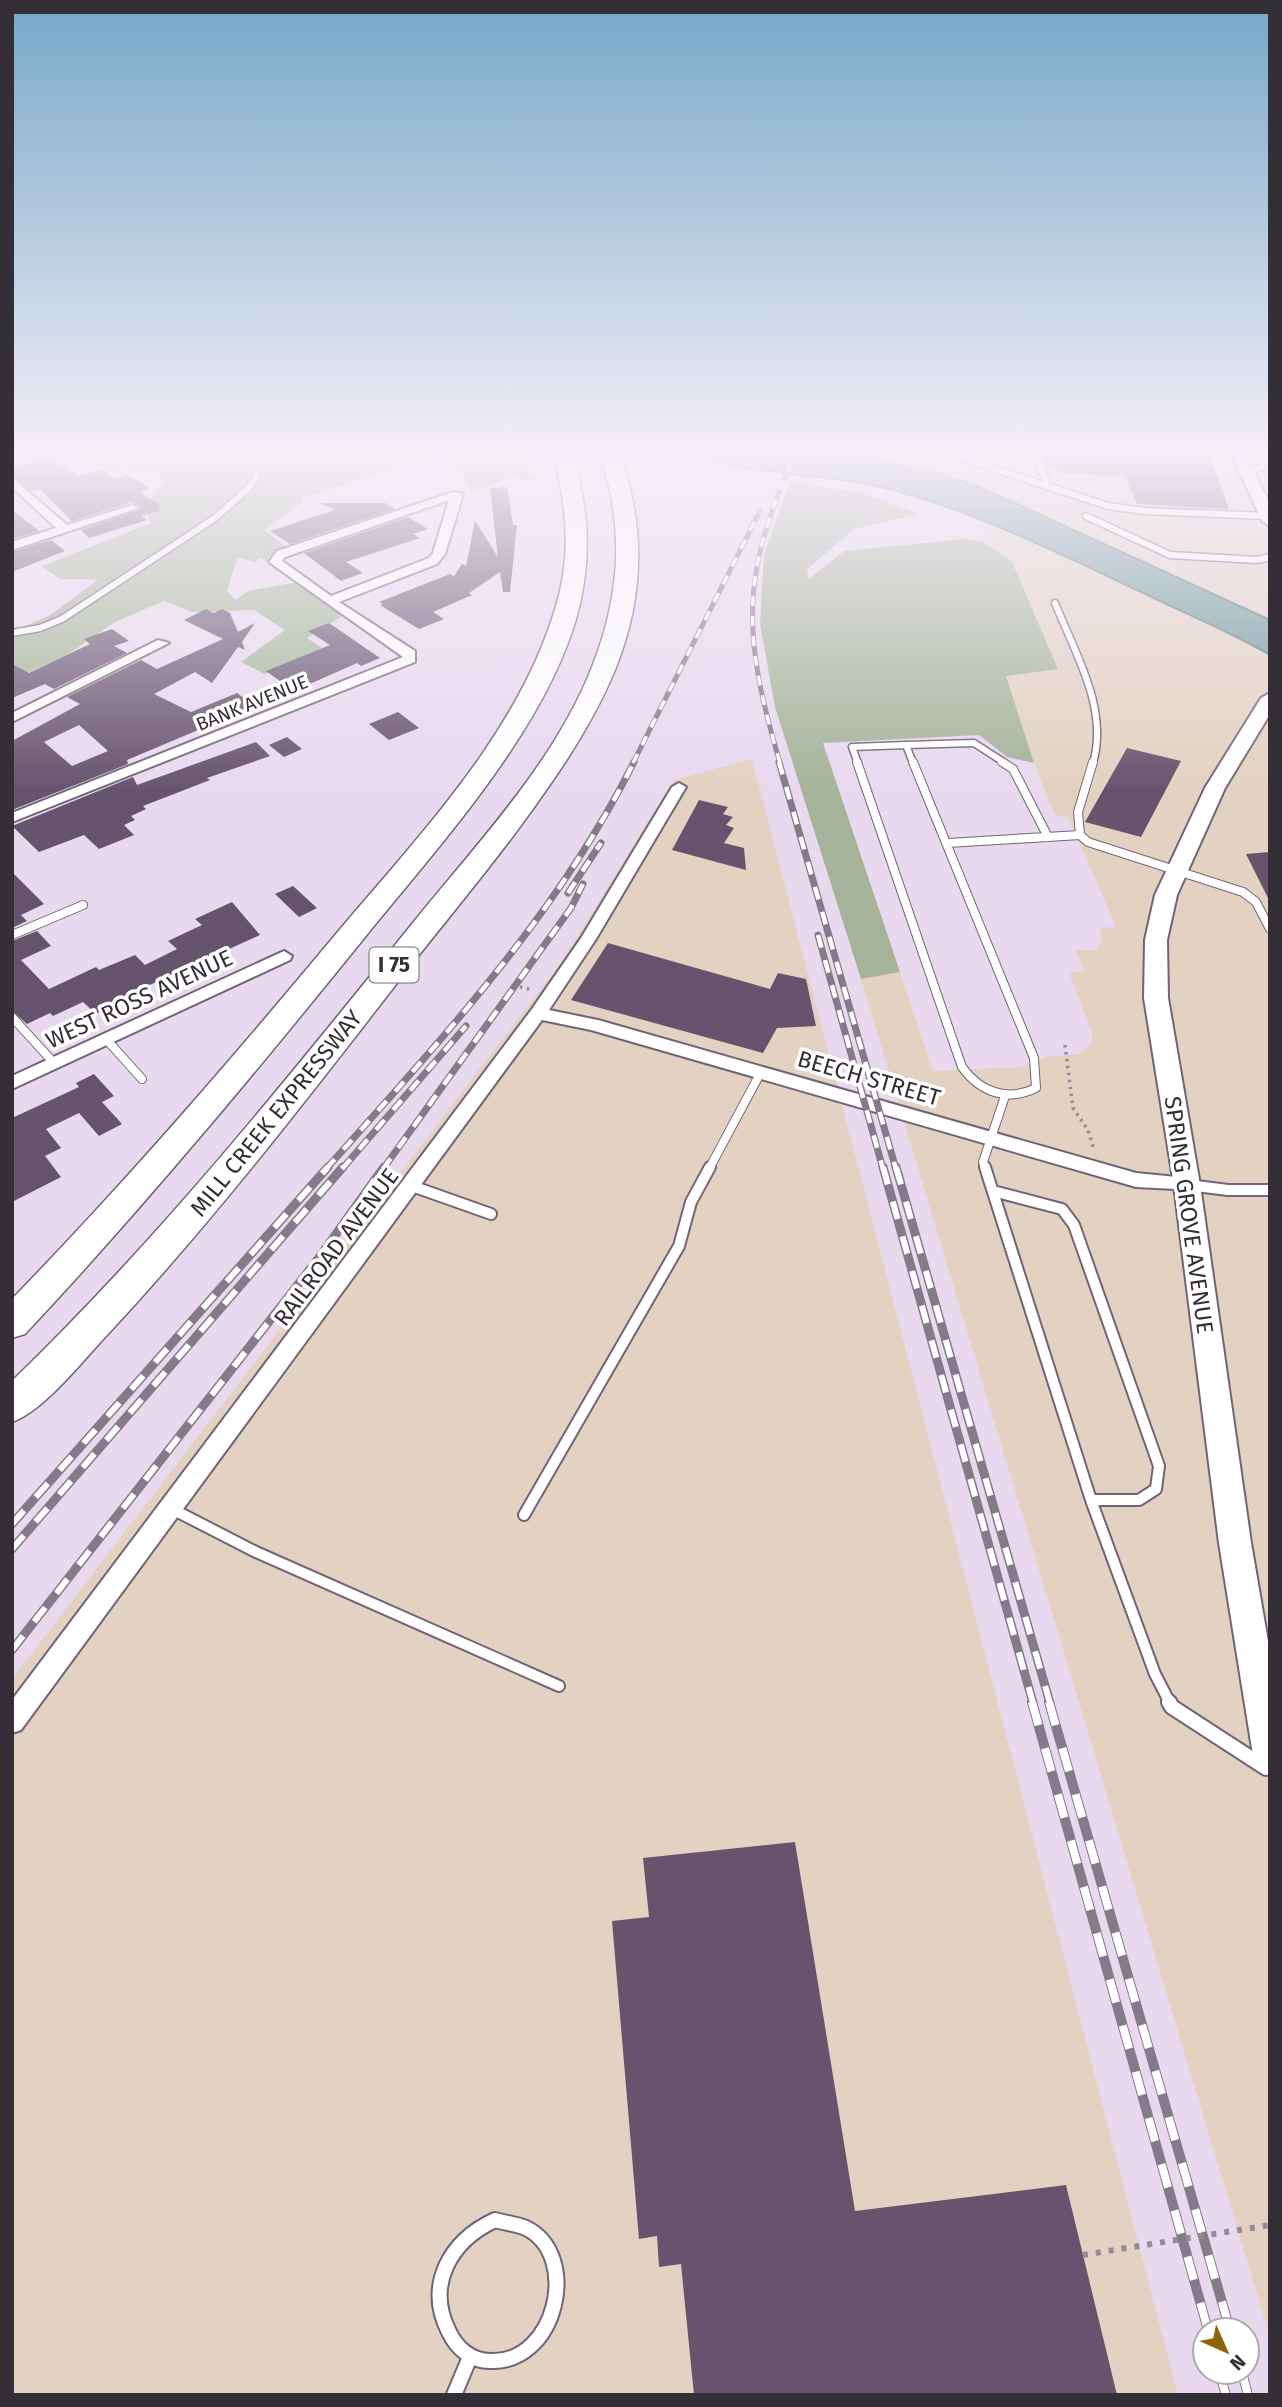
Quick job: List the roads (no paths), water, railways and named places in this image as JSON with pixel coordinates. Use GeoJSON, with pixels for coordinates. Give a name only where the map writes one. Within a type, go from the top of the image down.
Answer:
{"type":"FeatureCollection","features":[{"type":"Feature","properties":{"kind":"highway","name":"I 75"},"geometry":{"type":"LineString","coordinates":[[12,1323],[84,1250],[161,1165],[441,826],[531,698],[559,637],[575,567]]}},
{"type":"Feature","properties":{"kind":"highway","name":"MILL CREEK EXPRESSWAY"},"geometry":{"type":"LineString","coordinates":[[12,1406],[109,1311],[220,1185],[503,826],[564,741],[599,676],[618,628],[628,567]]}},
{"type":"Feature","properties":{"kind":"main road","name":"SPRING GROVE AVENUE"},"geometry":{"type":"LineString","coordinates":[[1270,698],[1215,788],[1166,895],[1156,940],[1156,998],[1187,1185],[1235,1543],[1266,1708],[1270,1755]]}},
{"type":"Feature","properties":{"kind":"street","name":"BANK AVENUE"},"geometry":{"type":"LineString","coordinates":[[12,818],[410,659],[410,654],[282,567]]}},
{"type":"Feature","properties":{"kind":"street","name":"BANK AVENUE"},"geometry":{"type":"LineString","coordinates":[[330,601],[417,567]]}},
{"type":"Feature","properties":{"kind":"street"},"geometry":{"type":"LineString","coordinates":[[12,718],[163,643]]}},
{"type":"Feature","properties":{"kind":"street","name":"RAILROAD AVENUE"},"geometry":{"type":"LineString","coordinates":[[12,1721],[172,1510],[538,1013],[588,939],[679,788]]}},
{"type":"Feature","properties":{"kind":"street","name":"WEST ROSS AVENUE"},"geometry":{"type":"LineString","coordinates":[[12,1083],[284,957]]}},
{"type":"Feature","properties":{"kind":"street","name":"BEECH STREET"},"geometry":{"type":"LineString","coordinates":[[538,1013],[592,1024],[1136,1180],[1187,1185]]}},
{"type":"Feature","properties":{"kind":"lane"},"geometry":{"type":"LineString","coordinates":[[12,633],[40,628],[62,619],[140,567]]}},
{"type":"Feature","properties":{"kind":"lane"},"geometry":{"type":"LineString","coordinates":[[1055,603],[1098,721],[1098,743],[1077,819],[1080,835],[1088,842],[1243,892],[1256,902],[1270,929]]}},
{"type":"Feature","properties":{"kind":"lane"},"geometry":{"type":"LineString","coordinates":[[905,743],[1034,1058],[1036,1088],[1027,1094],[1004,1096],[969,1079],[962,1067],[852,747],[905,743],[974,743],[1013,769],[1048,837]]}},
{"type":"Feature","properties":{"kind":"lane"},"geometry":{"type":"LineString","coordinates":[[948,844],[1080,835]]}},
{"type":"Feature","properties":{"kind":"lane"},"geometry":{"type":"LineString","coordinates":[[12,935],[83,905]]}},
{"type":"Feature","properties":{"kind":"lane"},"geometry":{"type":"LineString","coordinates":[[12,1017],[54,1063]]}},
{"type":"Feature","properties":{"kind":"lane"},"geometry":{"type":"LineString","coordinates":[[106,1038],[142,1079]]}},
{"type":"Feature","properties":{"kind":"lane"},"geometry":{"type":"LineString","coordinates":[[524,1515],[679,1246],[691,1202],[761,1072]]}},
{"type":"Feature","properties":{"kind":"lane"},"geometry":{"type":"LineString","coordinates":[[1004,1096],[983,1162],[1091,1500],[1155,1674],[1172,1707],[1270,1771]]}},
{"type":"Feature","properties":{"kind":"lane"},"geometry":{"type":"LineString","coordinates":[[1187,1185],[1228,1190],[1270,1190]]}},
{"type":"Feature","properties":{"kind":"lane"},"geometry":{"type":"LineString","coordinates":[[412,1186],[491,1214]]}},
{"type":"Feature","properties":{"kind":"lane"},"geometry":{"type":"LineString","coordinates":[[993,1191],[1062,1209],[1074,1225],[1159,1466],[1156,1489],[1139,1500],[1091,1500]]}},
{"type":"Feature","properties":{"kind":"lane"},"geometry":{"type":"LineString","coordinates":[[172,1510],[256,1552],[559,1686]]}},
{"type":"Feature","properties":{"kind":"lane"},"geometry":{"type":"LineString","coordinates":[[495,2220],[514,2221],[531,2229],[545,2243],[554,2264],[558,2287],[554,2311],[544,2333],[529,2350],[510,2361],[489,2363],[470,2357],[454,2343],[444,2324],[439,2302],[440,2279],[448,2257],[460,2239],[477,2226],[495,2220]]}},
{"type":"Feature","properties":{"kind":"lane"},"geometry":{"type":"LineString","coordinates":[[454,2395],[470,2357]]}},
{"type":"Feature","properties":{"kind":"railway"},"geometry":{"type":"LineString","coordinates":[[633,763],[732,567]]}},
{"type":"Feature","properties":{"kind":"railway"},"geometry":{"type":"LineString","coordinates":[[757,567],[753,608],[754,642],[759,679],[780,763]]}},
{"type":"Feature","properties":{"kind":"railway"},"geometry":{"type":"LineString","coordinates":[[326,1169],[453,1025],[533,925],[569,873],[634,762]]}},
{"type":"Feature","properties":{"kind":"railway"},"geometry":{"type":"LineString","coordinates":[[779,762],[896,1169]]}},
{"type":"Feature","properties":{"kind":"railway"},"geometry":{"type":"LineString","coordinates":[[568,893],[601,843]]}},
{"type":"Feature","properties":{"kind":"railway"},"geometry":{"type":"LineString","coordinates":[[383,1169],[571,908],[583,884]]}},
{"type":"Feature","properties":{"kind":"railway"},"geometry":{"type":"LineString","coordinates":[[818,935],[883,1169]]}},
{"type":"Feature","properties":{"kind":"railway"},"geometry":{"type":"LineString","coordinates":[[342,1169],[466,1026]]}},
{"type":"Feature","properties":{"kind":"railway"},"geometry":{"type":"LineString","coordinates":[[12,1524],[328,1167]]}},
{"type":"Feature","properties":{"kind":"railway"},"geometry":{"type":"LineString","coordinates":[[12,1549],[343,1167]]}},
{"type":"Feature","properties":{"kind":"railway"},"geometry":{"type":"LineString","coordinates":[[12,1650],[318,1259],[384,1167]]}},
{"type":"Feature","properties":{"kind":"railway"},"geometry":{"type":"LineString","coordinates":[[883,1167],[1033,1703]]}},
{"type":"Feature","properties":{"kind":"railway"},"geometry":{"type":"LineString","coordinates":[[896,1167],[1050,1703]]}},
{"type":"Feature","properties":{"kind":"railway"},"geometry":{"type":"LineString","coordinates":[[1032,1702],[1204,2316]]}},
{"type":"Feature","properties":{"kind":"railway"},"geometry":{"type":"LineString","coordinates":[[1049,1702],[1226,2316]]}},
{"type":"Feature","properties":{"kind":"railway"},"geometry":{"type":"LineString","coordinates":[[1223,2386],[1226,2395]]}},
{"type":"Feature","properties":{"kind":"railway"},"geometry":{"type":"LineString","coordinates":[[1246,2386],[1248,2395]]}}]}
